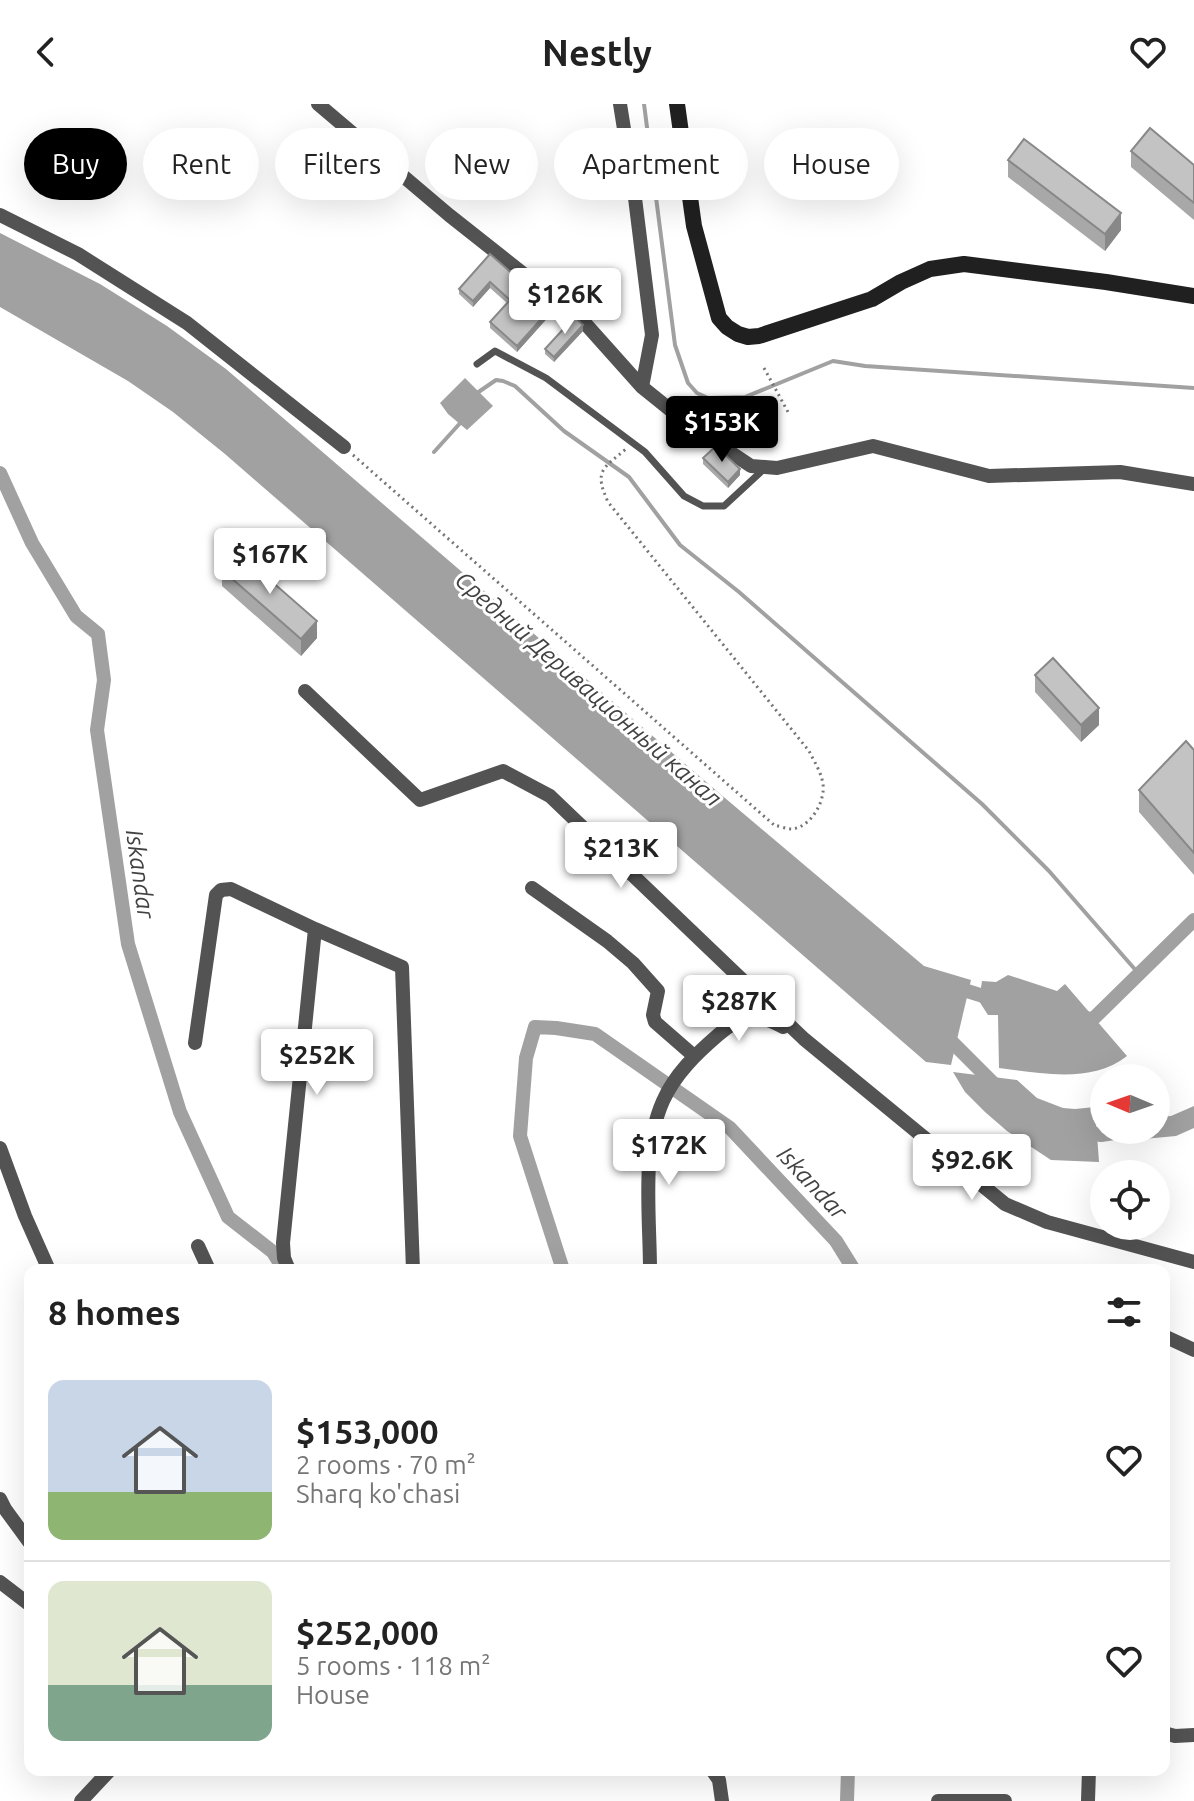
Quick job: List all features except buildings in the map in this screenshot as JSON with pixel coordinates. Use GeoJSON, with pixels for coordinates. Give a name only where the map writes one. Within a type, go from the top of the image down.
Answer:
{"type":"FeatureCollection","features":[{"type":"Feature","properties":{"kind":"street"},"geometry":{"type":"LineString","coordinates":[[318,104],[449,215],[583,321],[642,387],[688,424],[751,466],[771,468],[873,446],[989,476],[1120,472],[1194,484]]}},
{"type":"Feature","properties":{"kind":"street"},"geometry":{"type":"LineString","coordinates":[[620,104],[652,335],[642,387]]}},
{"type":"Feature","properties":{"kind":"street"},"geometry":{"type":"LineString","coordinates":[[677,104],[694,226],[719,318],[738,334],[748,337],[787,328],[872,299],[930,269],[948,265],[964,264],[1194,296]]}},
{"type":"Feature","properties":{"kind":"street"},"geometry":{"type":"LineString","coordinates":[[0,215],[78,254],[187,323],[344,447]]}},
{"type":"Feature","properties":{"kind":"street"},"geometry":{"type":"LineString","coordinates":[[305,691],[420,800],[503,771],[550,796],[804,1039],[1005,1204],[1047,1222],[1194,1262]]}},
{"type":"Feature","properties":{"kind":"street"},"geometry":{"type":"LineString","coordinates":[[532,888],[633,963],[658,991],[653,1015],[655,1022],[694,1056]]}},
{"type":"Feature","properties":{"kind":"street"},"geometry":{"type":"LineString","coordinates":[[195,1043],[216,895],[221,890],[231,889],[400,965],[404,972],[413,1264]]}},
{"type":"Feature","properties":{"kind":"street"},"geometry":{"type":"LineString","coordinates":[[286,1264],[283,1243],[315,929]]}},
{"type":"Feature","properties":{"kind":"street"},"geometry":{"type":"LineString","coordinates":[[650,1264],[649,1172],[653,1130],[664,1099],[679,1074],[725,1029],[748,1016],[769,1019],[804,1039]]}},
{"type":"Feature","properties":{"kind":"street"},"geometry":{"type":"LineString","coordinates":[[0,1148],[46,1264]]}},
{"type":"Feature","properties":{"kind":"street"},"geometry":{"type":"LineString","coordinates":[[198,1246],[206,1264]]}},
{"type":"Feature","properties":{"kind":"street"},"geometry":{"type":"LineString","coordinates":[[1170,1339],[1194,1350]]}},
{"type":"Feature","properties":{"kind":"street"},"geometry":{"type":"LineString","coordinates":[[0,1499],[24,1535]]}},
{"type":"Feature","properties":{"kind":"street"},"geometry":{"type":"LineString","coordinates":[[0,1582],[24,1600]]}},
{"type":"Feature","properties":{"kind":"street"},"geometry":{"type":"LineString","coordinates":[[1170,1735],[1194,1735]]}},
{"type":"Feature","properties":{"kind":"street"},"geometry":{"type":"LineString","coordinates":[[81,1801],[104,1776]]}},
{"type":"Feature","properties":{"kind":"street"},"geometry":{"type":"LineString","coordinates":[[716,1776],[722,1801]]}},
{"type":"Feature","properties":{"kind":"street"},"geometry":{"type":"LineString","coordinates":[[1088,1801],[1089,1776]]}},
{"type":"Feature","properties":{"kind":"street"},"geometry":{"type":"LineString","coordinates":[[938,1801],[1005,1801]]}},
{"type":"Feature","properties":{"kind":"lane"},"geometry":{"type":"LineString","coordinates":[[477,364],[495,351],[546,378],[645,452],[684,496],[703,506],[724,506],[771,468]]}},
{"type":"Feature","properties":{"kind":"path"},"geometry":{"type":"LineString","coordinates":[[764,368],[788,412]]}},
{"type":"Feature","properties":{"kind":"path"},"geometry":{"type":"LineString","coordinates":[[344,447],[774,825],[792,829],[808,823],[824,792],[820,774],[809,751],[608,502],[600,484],[603,469],[621,453]]}},
{"type":"Feature","properties":{"kind":"water","name":"Средний Деривационный канал"},"geometry":{"type":"Polygon","coordinates":[[[0,233],[100,284],[167,326],[226,369],[924,966],[971,980],[951,1065],[926,1062],[173,412],[128,381],[0,307],[0,233]]]}},
{"type":"Feature","properties":{"kind":"water"},"geometry":{"type":"Polygon","coordinates":[[[465,378],[493,406],[467,430],[440,403],[465,378]]]}},
{"type":"Feature","properties":{"kind":"water"},"geometry":{"type":"Polygon","coordinates":[[[1008,975],[1057,991],[1065,984],[1127,1056],[1115,1064],[1090,1064],[1090,1072],[1082,1073],[1048,1074],[999,1068],[998,1015],[988,1015],[979,1001],[982,981],[996,982],[1008,975]]]}},
{"type":"Feature","properties":{"kind":"water"},"geometry":{"type":"Polygon","coordinates":[[[953,1072],[1017,1080],[1037,1098],[1063,1108],[1090,1108],[1090,1144],[1098,1144],[1099,1160],[1051,1160],[1007,1131],[965,1092],[953,1072]]]}},
{"type":"Feature","properties":{"kind":"water"},"geometry":{"type":"Polygon","coordinates":[[[1194,1106],[1194,1128],[1170,1137],[1171,1116],[1194,1106]]]}},
{"type":"Feature","properties":{"kind":"waterway"},"geometry":{"type":"LineString","coordinates":[[644,104],[675,345],[688,383],[697,393],[708,398],[745,397],[833,361],[865,366],[1194,388]]}},
{"type":"Feature","properties":{"kind":"waterway"},"geometry":{"type":"LineString","coordinates":[[477,393],[496,380],[515,386],[564,431],[629,477],[680,545],[739,592],[982,804],[1049,871],[1139,974]]}},
{"type":"Feature","properties":{"kind":"waterway"},"geometry":{"type":"LineString","coordinates":[[434,452],[462,421]]}},
{"type":"Feature","properties":{"kind":"waterway","name":"Iskandar"},"geometry":{"type":"LineString","coordinates":[[0,473],[32,543],[76,616],[98,634],[104,680],[97,730],[128,944],[180,1112],[228,1217],[273,1252],[280,1264]]}},
{"type":"Feature","properties":{"kind":"waterway"},"geometry":{"type":"LineString","coordinates":[[1075,1017],[1093,1019],[1194,920]]}},
{"type":"Feature","properties":{"kind":"waterway"},"geometry":{"type":"LineString","coordinates":[[951,986],[996,1000]]}},
{"type":"Feature","properties":{"kind":"waterway","name":"Iskandar"},"geometry":{"type":"LineString","coordinates":[[561,1264],[520,1136],[526,1058],[535,1027],[595,1034],[730,1128],[836,1241],[850,1264]]}},
{"type":"Feature","properties":{"kind":"waterway","name":"Средний Деривационный канал"},"geometry":{"type":"LineString","coordinates":[[943,1033],[999,1089]]}},
{"type":"Feature","properties":{"kind":"waterway","name":"Средний Деривационный канал"},"geometry":{"type":"LineString","coordinates":[[1080,1131],[1090,1133]]}},
{"type":"Feature","properties":{"kind":"waterway","name":"Iskandar"},"geometry":{"type":"LineString","coordinates":[[847,1801],[848,1776]]}}]}
